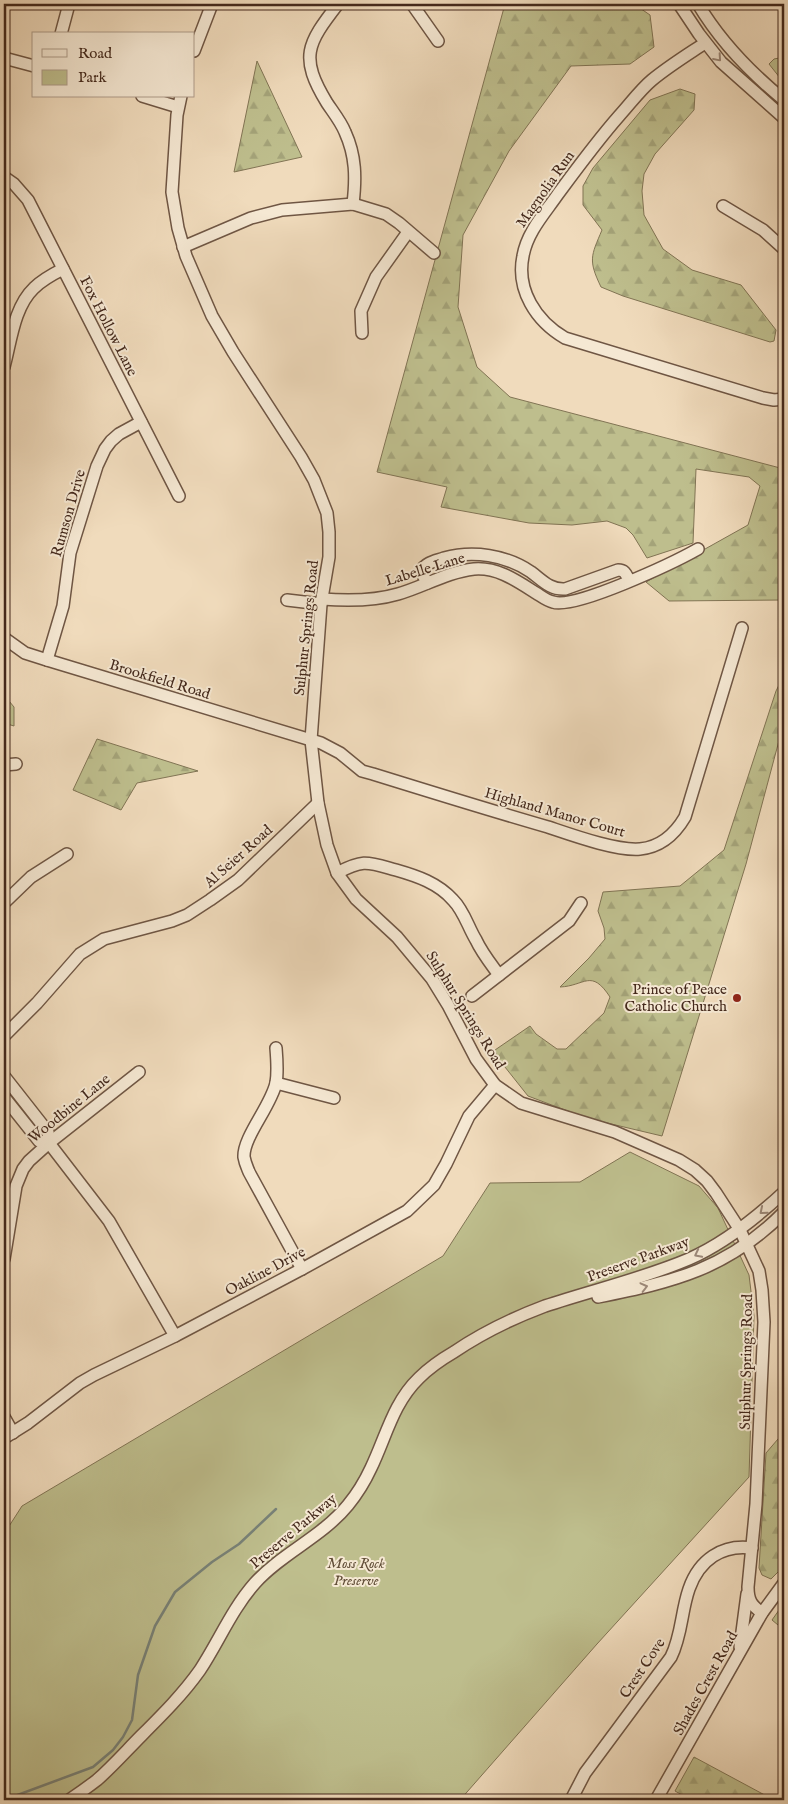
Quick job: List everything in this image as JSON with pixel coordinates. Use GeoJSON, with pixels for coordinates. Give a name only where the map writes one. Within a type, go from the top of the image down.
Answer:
{"type":"FeatureCollection","features":[{"type":"Feature","properties":{"kind":"street"},"geometry":{"type":"LineString","coordinates":[[62,32],[69,4]]}},
{"type":"Feature","properties":{"kind":"street"},"geometry":{"type":"LineString","coordinates":[[195,48],[212,4]]}},
{"type":"Feature","properties":{"kind":"street"},"geometry":{"type":"LineString","coordinates":[[338,4],[310,47],[308,62],[312,76],[344,130],[351,147],[356,172],[353,204]]}},
{"type":"Feature","properties":{"kind":"street"},"geometry":{"type":"LineString","coordinates":[[412,4],[438,41]]}},
{"type":"Feature","properties":{"kind":"street"},"geometry":{"type":"LineString","coordinates":[[679,4],[705,43],[735,75],[784,118]]}},
{"type":"Feature","properties":{"kind":"street"},"geometry":{"type":"LineString","coordinates":[[698,4],[723,39],[764,84],[784,100]]}},
{"type":"Feature","properties":{"kind":"street","name":"Magnolia Run"},"geometry":{"type":"LineString","coordinates":[[705,43],[651,81],[591,149],[528,238],[522,258],[523,282],[534,311],[548,326],[565,338],[763,398],[784,399]]}},
{"type":"Feature","properties":{"kind":"street"},"geometry":{"type":"LineString","coordinates":[[4,58],[32,65]]}},
{"type":"Feature","properties":{"kind":"street"},"geometry":{"type":"LineString","coordinates":[[157,98],[180,101]]}},
{"type":"Feature","properties":{"kind":"street","name":"Sulphur Springs Road"},"geometry":{"type":"LineString","coordinates":[[180,101],[172,192],[183,247],[212,316],[314,480],[327,513],[329,556],[322,601],[311,740],[318,803],[328,846],[337,873],[356,899],[397,937],[432,979],[476,1059],[495,1085],[521,1103],[615,1132],[679,1160],[695,1170],[707,1181],[740,1230],[759,1271],[764,1322],[759,1463],[748,1587],[748,1599],[752,1606],[762,1613]]}},
{"type":"Feature","properties":{"kind":"street","name":"Fox Hollow Lane"},"geometry":{"type":"LineString","coordinates":[[4,177],[14,184],[28,200],[179,496]]}},
{"type":"Feature","properties":{"kind":"street"},"geometry":{"type":"LineString","coordinates":[[183,247],[251,218],[282,210],[353,204],[386,214],[434,253]]}},
{"type":"Feature","properties":{"kind":"street"},"geometry":{"type":"LineString","coordinates":[[723,206],[764,230],[784,249]]}},
{"type":"Feature","properties":{"kind":"street"},"geometry":{"type":"LineString","coordinates":[[362,333],[362,311],[376,277],[408,232]]}},
{"type":"Feature","properties":{"kind":"street"},"geometry":{"type":"LineString","coordinates":[[4,367],[18,314],[25,299],[45,279],[63,269]]}},
{"type":"Feature","properties":{"kind":"street","name":"Rumson Drive"},"geometry":{"type":"LineString","coordinates":[[47,660],[63,606],[70,553],[96,466],[111,441],[119,434],[141,422]]}},
{"type":"Feature","properties":{"kind":"street","name":"Labelle Lane"},"geometry":{"type":"LineString","coordinates":[[287,600],[322,601],[379,598],[398,594],[453,573],[483,569],[508,575],[553,603],[570,603],[590,597],[698,549]]}},
{"type":"Feature","properties":{"kind":"street"},"geometry":{"type":"LineString","coordinates":[[426,583],[422,571],[428,564],[456,555],[473,554],[487,555],[511,562],[530,571],[553,588],[560,590],[618,570],[625,572],[629,580]]}},
{"type":"Feature","properties":{"kind":"street","name":"Highland Manor Court"},"geometry":{"type":"LineString","coordinates":[[311,740],[331,748],[362,771],[586,839],[630,849],[642,849],[653,846],[672,835],[685,818],[742,628]]}},
{"type":"Feature","properties":{"kind":"street","name":"Brookfield Road"},"geometry":{"type":"LineString","coordinates":[[4,638],[25,653],[311,740]]}},
{"type":"Feature","properties":{"kind":"street","name":"Al Seier Road"},"geometry":{"type":"LineString","coordinates":[[4,1036],[37,1003],[80,954],[104,939],[172,922],[187,915],[238,880],[318,803]]}},
{"type":"Feature","properties":{"kind":"street"},"geometry":{"type":"LineString","coordinates":[[4,904],[31,877],[67,854]]}},
{"type":"Feature","properties":{"kind":"street"},"geometry":{"type":"LineString","coordinates":[[337,873],[358,863],[374,864],[408,874],[436,886],[459,907],[476,941],[499,975]]}},
{"type":"Feature","properties":{"kind":"street"},"geometry":{"type":"LineString","coordinates":[[472,996],[569,921],[581,903]]}},
{"type":"Feature","properties":{"kind":"street"},"geometry":{"type":"LineString","coordinates":[[276,1048],[276,1083],[267,1105],[248,1140],[244,1157],[249,1172],[302,1269]]}},
{"type":"Feature","properties":{"kind":"street","name":"Woodbine Lane"},"geometry":{"type":"LineString","coordinates":[[4,1259],[16,1186],[29,1161],[138,1072]]}},
{"type":"Feature","properties":{"kind":"street"},"geometry":{"type":"LineString","coordinates":[[4,1076],[48,1132],[49,1143],[109,1221],[175,1336]]}},
{"type":"Feature","properties":{"kind":"street"},"geometry":{"type":"LineString","coordinates":[[276,1083],[334,1098]]}},
{"type":"Feature","properties":{"kind":"street","name":"Oakline Drive"},"geometry":{"type":"LineString","coordinates":[[8,1435],[80,1383],[175,1336],[407,1212],[434,1185],[469,1116],[495,1085]]}},
{"type":"Feature","properties":{"kind":"street"},"geometry":{"type":"LineString","coordinates":[[20,1096],[7,1101],[39,1141],[49,1143]]}},
{"type":"Feature","properties":{"kind":"street","name":"Preserve Parkway"},"geometry":{"type":"LineString","coordinates":[[69,1800],[97,1780],[182,1693],[201,1668],[241,1600],[257,1581],[272,1567],[330,1523],[347,1506],[372,1468],[391,1419],[402,1397],[419,1378],[445,1357],[474,1338],[506,1322],[544,1307],[650,1274],[687,1260],[740,1230],[784,1192]]}},
{"type":"Feature","properties":{"kind":"street","name":"Preserve Parkway"},"geometry":{"type":"LineString","coordinates":[[544,1307],[673,1280],[717,1263],[747,1244],[784,1212]]}},
{"type":"Feature","properties":{"kind":"street"},"geometry":{"type":"LineString","coordinates":[[4,1417],[8,1435]]}},
{"type":"Feature","properties":{"kind":"street","name":"Crest Cove"},"geometry":{"type":"LineString","coordinates":[[571,1800],[586,1773],[671,1657],[679,1636],[689,1589],[697,1572],[720,1551],[735,1547],[752,1548]]}},
{"type":"Feature","properties":{"kind":"street","name":"Shades Crest Road"},"geometry":{"type":"LineString","coordinates":[[656,1800],[762,1613],[784,1583]]}},
{"type":"Feature","properties":{"kind":"street"},"geometry":{"type":"LineString","coordinates":[[739,1652],[748,1587]]}},
{"type":"Feature","properties":{"kind":"green space"},"geometry":{"type":"Polygon","coordinates":[[[505,4],[634,4],[650,15],[654,47],[630,64],[571,66],[509,151],[463,235],[458,307],[477,367],[510,397],[784,469],[784,600],[669,601],[646,582],[748,525],[760,486],[749,477],[696,469],[693,543],[647,558],[633,535],[626,528],[607,521],[572,525],[529,523],[441,507],[447,487],[377,472],[505,4]]]}},
{"type":"Feature","properties":{"kind":"green space"},"geometry":{"type":"Polygon","coordinates":[[[784,57],[784,83],[769,64],[774,59],[784,57]]]}},
{"type":"Feature","properties":{"kind":"green space"},"geometry":{"type":"Polygon","coordinates":[[[257,61],[302,157],[234,172],[257,61]]]}},
{"type":"Feature","properties":{"kind":"green space"},"geometry":{"type":"Polygon","coordinates":[[[680,89],[695,94],[694,110],[655,154],[644,174],[642,191],[644,215],[663,249],[692,270],[741,285],[776,330],[774,341],[770,342],[623,296],[601,287],[594,270],[593,252],[602,230],[583,205],[583,186],[593,168],[650,100],[680,89]]]}},
{"type":"Feature","properties":{"kind":"green space"},"geometry":{"type":"Polygon","coordinates":[[[784,675],[784,722],[746,864],[662,1136],[586,1118],[528,1096],[497,1057],[495,1050],[530,1026],[536,1034],[557,1049],[566,1049],[604,1013],[610,997],[598,983],[587,981],[560,987],[605,939],[604,928],[598,911],[603,892],[680,886],[724,850],[776,691],[784,675]]]}},
{"type":"Feature","properties":{"kind":"green space"},"geometry":{"type":"Polygon","coordinates":[[[4,695],[14,707],[14,726],[4,723],[4,695]]]}},
{"type":"Feature","properties":{"kind":"green space"},"geometry":{"type":"Polygon","coordinates":[[[97,739],[198,771],[137,783],[121,810],[73,790],[97,739]]]}},
{"type":"Feature","properties":{"kind":"green space","name":"Moss Rock Preserve"},"geometry":{"type":"Polygon","coordinates":[[[630,1152],[699,1186],[718,1208],[749,1275],[754,1316],[749,1477],[597,1644],[460,1800],[4,1800],[4,1534],[22,1506],[443,1256],[490,1183],[580,1182],[630,1152]]]}},
{"type":"Feature","properties":{"kind":"green space"},"geometry":{"type":"Polygon","coordinates":[[[784,1432],[784,1566],[771,1579],[762,1575],[759,1568],[766,1453],[784,1432]]]}},
{"type":"Feature","properties":{"kind":"green space"},"geometry":{"type":"Polygon","coordinates":[[[784,1603],[784,1630],[772,1620],[784,1603]]]}},
{"type":"Feature","properties":{"kind":"green space"},"geometry":{"type":"Polygon","coordinates":[[[694,1757],[774,1800],[691,1800],[675,1791],[694,1757]]]}},
{"type":"Feature","properties":{"kind":"waterway"},"geometry":{"type":"LineString","coordinates":[[4,1800],[93,1767],[113,1750],[132,1720],[138,1675],[155,1626],[175,1592],[212,1562],[239,1544],[276,1509]]}},
{"type":"Feature","properties":{"kind":"place","name":"Prince of Peace Catholic Church"},"geometry":{"type":"Point","coordinates":[737,998]}}]}
